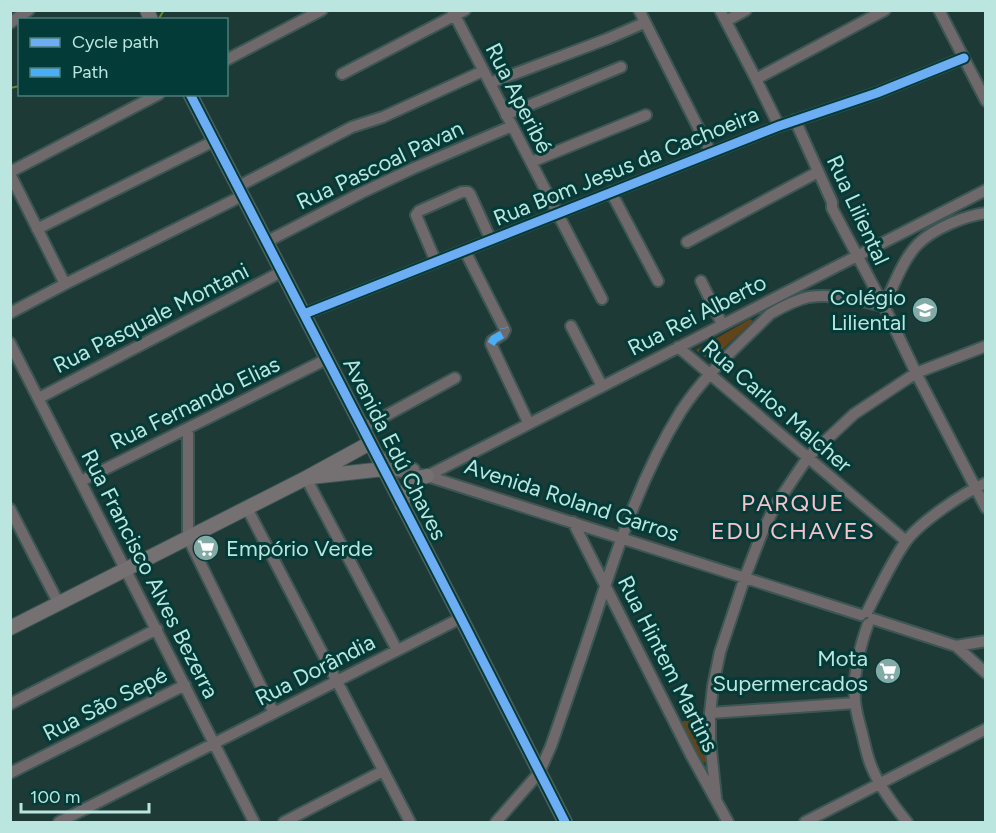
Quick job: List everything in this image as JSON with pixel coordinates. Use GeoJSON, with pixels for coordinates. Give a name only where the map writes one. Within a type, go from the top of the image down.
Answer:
{"type":"FeatureCollection","features":[{"type":"Feature","properties":{"kind":"main road","name":"Avenida Edú Chaves"},"geometry":{"type":"LineString","coordinates":[[191,96],[564,822]]}},
{"type":"Feature","properties":{"kind":"main road"},"geometry":{"type":"LineString","coordinates":[[339,460],[370,443]]}},
{"type":"Feature","properties":{"kind":"main road","name":"Avenida Roland Garros"},"geometry":{"type":"LineString","coordinates":[[10,628],[339,460],[365,456],[381,463]]}},
{"type":"Feature","properties":{"kind":"main road","name":"Avenida Roland Garros"},"geometry":{"type":"LineString","coordinates":[[306,478],[381,463]]}},
{"type":"Feature","properties":{"kind":"main road"},"geometry":{"type":"LineString","coordinates":[[402,505],[412,482],[427,476]]}},
{"type":"Feature","properties":{"kind":"street"},"geometry":{"type":"LineString","coordinates":[[10,23],[29,10]]}},
{"type":"Feature","properties":{"kind":"street"},"geometry":{"type":"LineString","coordinates":[[228,59],[322,10]]}},
{"type":"Feature","properties":{"kind":"street"},"geometry":{"type":"LineString","coordinates":[[639,10],[711,153]]}},
{"type":"Feature","properties":{"kind":"street"},"geometry":{"type":"LineString","coordinates":[[720,10],[779,126]]}},
{"type":"Feature","properties":{"kind":"street"},"geometry":{"type":"LineString","coordinates":[[726,21],[746,10]]}},
{"type":"Feature","properties":{"kind":"street"},"geometry":{"type":"LineString","coordinates":[[756,79],[885,10]]}},
{"type":"Feature","properties":{"kind":"street"},"geometry":{"type":"LineString","coordinates":[[939,10],[986,101]]}},
{"type":"Feature","properties":{"kind":"street"},"geometry":{"type":"LineString","coordinates":[[342,74],[457,12]]}},
{"type":"Feature","properties":{"kind":"street","name":"Rua Aperibé"},"geometry":{"type":"LineString","coordinates":[[457,12],[483,70],[602,299]]}},
{"type":"Feature","properties":{"kind":"street"},"geometry":{"type":"LineString","coordinates":[[490,83],[607,39],[644,22]]}},
{"type":"Feature","properties":{"kind":"street","name":"Rua Bom Jesus da Cachoeira"},"geometry":{"type":"LineString","coordinates":[[304,314],[779,126],[877,93],[964,58]]}},
{"type":"Feature","properties":{"kind":"street"},"geometry":{"type":"LineString","coordinates":[[506,115],[621,67]]}},
{"type":"Feature","properties":{"kind":"street"},"geometry":{"type":"LineString","coordinates":[[10,314],[240,191],[351,127],[383,117],[483,70]]}},
{"type":"Feature","properties":{"kind":"street"},"geometry":{"type":"LineString","coordinates":[[65,284],[10,173],[155,96]]}},
{"type":"Feature","properties":{"kind":"street"},"geometry":{"type":"LineString","coordinates":[[531,162],[646,115]]}},
{"type":"Feature","properties":{"kind":"street","name":"Rua Liliental"},"geometry":{"type":"LineString","coordinates":[[795,120],[832,202],[832,208],[884,306],[916,373],[980,485],[986,508]]}},
{"type":"Feature","properties":{"kind":"street","name":"Rua Pascoal Pavan"},"geometry":{"type":"LineString","coordinates":[[266,242],[414,168],[512,126]]}},
{"type":"Feature","properties":{"kind":"street"},"geometry":{"type":"LineString","coordinates":[[37,229],[214,141]]}},
{"type":"Feature","properties":{"kind":"street"},"geometry":{"type":"LineString","coordinates":[[687,242],[818,172]]}},
{"type":"Feature","properties":{"kind":"street","name":"Rua Rei Alberto"},"geometry":{"type":"LineString","coordinates":[[427,476],[986,190]]}},
{"type":"Feature","properties":{"kind":"street"},"geometry":{"type":"LineString","coordinates":[[436,262],[416,215],[462,192],[470,194],[491,240]]}},
{"type":"Feature","properties":{"kind":"street"},"geometry":{"type":"LineString","coordinates":[[610,192],[658,281]]}},
{"type":"Feature","properties":{"kind":"street"},"geometry":{"type":"LineString","coordinates":[[496,822],[539,773],[551,746],[621,537],[642,485],[681,411],[710,373],[770,314],[803,298],[841,297],[884,306],[905,263],[918,244],[936,231],[962,219],[986,213]]}},
{"type":"Feature","properties":{"kind":"street"},"geometry":{"type":"LineString","coordinates":[[465,251],[504,328],[505,333],[494,339],[491,344],[529,424]]}},
{"type":"Feature","properties":{"kind":"street","name":"Rua Pasquale Montani"},"geometry":{"type":"LineString","coordinates":[[39,398],[281,272]]}},
{"type":"Feature","properties":{"kind":"street"},"geometry":{"type":"LineString","coordinates":[[701,281],[722,324]]}},
{"type":"Feature","properties":{"kind":"street"},"geometry":{"type":"LineString","coordinates":[[571,326],[602,386]]}},
{"type":"Feature","properties":{"kind":"street","name":"Rua Francisco Alves Bezerra"},"geometry":{"type":"LineString","coordinates":[[10,343],[254,822]]}},
{"type":"Feature","properties":{"kind":"street","name":"Rua Carlos Malcher"},"geometry":{"type":"LineString","coordinates":[[678,346],[906,541]]}},
{"type":"Feature","properties":{"kind":"street"},"geometry":{"type":"LineString","coordinates":[[716,798],[710,740],[713,686],[720,652],[745,578],[767,520],[775,506],[808,457],[854,414],[916,373],[986,346]]}},
{"type":"Feature","properties":{"kind":"street","name":"Rua Fernando Elias"},"geometry":{"type":"LineString","coordinates":[[81,481],[327,359]]}},
{"type":"Feature","properties":{"kind":"street"},"geometry":{"type":"LineString","coordinates":[[363,428],[455,378]]}},
{"type":"Feature","properties":{"kind":"street"},"geometry":{"type":"LineString","coordinates":[[188,428],[189,538],[274,713]]}},
{"type":"Feature","properties":{"kind":"street"},"geometry":{"type":"LineString","coordinates":[[459,486],[454,474],[461,458]]}},
{"type":"Feature","properties":{"kind":"street","name":"Avenida Roland Garros"},"geometry":{"type":"LineString","coordinates":[[381,463],[621,537],[867,619],[956,646]]}},
{"type":"Feature","properties":{"kind":"street"},"geometry":{"type":"LineString","coordinates":[[306,478],[397,650]]}},
{"type":"Feature","properties":{"kind":"street"},"geometry":{"type":"LineString","coordinates":[[907,822],[872,769],[865,747],[855,703],[855,684],[861,644],[876,596],[906,541],[928,520],[980,485]]}},
{"type":"Feature","properties":{"kind":"street"},"geometry":{"type":"LineString","coordinates":[[247,508],[410,822]]}},
{"type":"Feature","properties":{"kind":"street"},"geometry":{"type":"LineString","coordinates":[[10,509],[59,604]]}},
{"type":"Feature","properties":{"kind":"street","name":"Rua Hintem Martins"},"geometry":{"type":"LineString","coordinates":[[573,522],[691,755],[728,822]]}},
{"type":"Feature","properties":{"kind":"street","name":"Rua Dorândia"},"geometry":{"type":"LineString","coordinates":[[59,822],[461,618]]}},
{"type":"Feature","properties":{"kind":"street"},"geometry":{"type":"LineString","coordinates":[[10,704],[157,628]]}},
{"type":"Feature","properties":{"kind":"street"},"geometry":{"type":"LineString","coordinates":[[956,646],[986,641]]}},
{"type":"Feature","properties":{"kind":"street"},"geometry":{"type":"LineString","coordinates":[[956,646],[986,673]]}},
{"type":"Feature","properties":{"kind":"street","name":"Rua São Sepé"},"geometry":{"type":"LineString","coordinates":[[10,773],[186,686]]}},
{"type":"Feature","properties":{"kind":"street"},"geometry":{"type":"LineString","coordinates":[[710,713],[855,703]]}},
{"type":"Feature","properties":{"kind":"street"},"geometry":{"type":"LineString","coordinates":[[805,822],[986,729]]}},
{"type":"Feature","properties":{"kind":"street"},"geometry":{"type":"LineString","coordinates":[[284,822],[383,771]]}},
{"type":"Feature","properties":{"kind":"shaded area"},"geometry":{"type":"Polygon","coordinates":[[[750,319],[753,321],[710,361],[696,350],[750,319]]]}},
{"type":"Feature","properties":{"kind":"shaded area"},"geometry":{"type":"Polygon","coordinates":[[[703,716],[706,761],[704,763],[680,722],[703,716]]]}},
{"type":"Feature","properties":{"kind":"waterway"},"geometry":{"type":"LineString","coordinates":[[159,18],[164,10]]}},
{"type":"Feature","properties":{"kind":"waterway"},"geometry":{"type":"LineString","coordinates":[[10,88],[18,86]]}},
{"type":"Feature","properties":{"kind":"marked path"},"geometry":{"type":"LineString","coordinates":[[491,344],[494,339],[505,333],[504,328]]}},
{"type":"Feature","properties":{"kind":"cycle path"},"geometry":{"type":"LineString","coordinates":[[304,314],[779,126],[877,93],[964,58]]}},
{"type":"Feature","properties":{"kind":"cycle path"},"geometry":{"type":"LineString","coordinates":[[191,96],[565,822]]}},
{"type":"Feature","properties":{"kind":"place","name":"Colégio Liliental"},"geometry":{"type":"Point","coordinates":[925,310]}},
{"type":"Feature","properties":{"kind":"place","name":"Empório Verde"},"geometry":{"type":"Point","coordinates":[206,548]}},
{"type":"Feature","properties":{"kind":"place","name":"Mota Supermercados"},"geometry":{"type":"Point","coordinates":[888,671]}},
{"type":"Feature","properties":{"kind":"district","name":"PARQUE EDU CHAVES"},"geometry":{"type":"Point","coordinates":[793,516]}}]}
